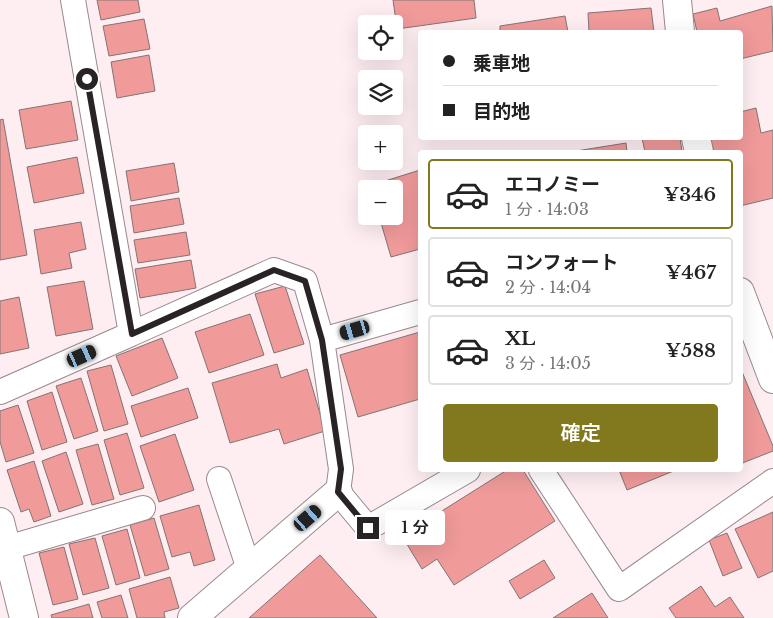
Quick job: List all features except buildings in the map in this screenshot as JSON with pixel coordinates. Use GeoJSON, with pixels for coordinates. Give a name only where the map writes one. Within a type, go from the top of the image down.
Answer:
{"type":"FeatureCollection","features":[{"type":"Feature","properties":{"kind":"street"},"geometry":{"type":"LineString","coordinates":[[678,0],[680,30]]}},
{"type":"Feature","properties":{"kind":"street"},"geometry":{"type":"LineString","coordinates":[[743,298],[766,341],[773,379]]}},
{"type":"Feature","properties":{"kind":"street"},"geometry":{"type":"LineString","coordinates":[[192,618],[338,492]]}},
{"type":"Feature","properties":{"kind":"street"},"geometry":{"type":"LineString","coordinates":[[0,522],[24,618]]}},
{"type":"Feature","properties":{"kind":"lane"},"geometry":{"type":"LineString","coordinates":[[73,0],[132,334]]}},
{"type":"Feature","properties":{"kind":"lane"},"geometry":{"type":"LineString","coordinates":[[0,392],[274,270],[305,281],[322,340],[341,469],[338,492],[368,528],[465,472]]}},
{"type":"Feature","properties":{"kind":"lane"},"geometry":{"type":"LineString","coordinates":[[322,340],[418,313]]}},
{"type":"Feature","properties":{"kind":"lane"},"geometry":{"type":"LineString","coordinates":[[543,472],[618,589],[773,481]]}},
{"type":"Feature","properties":{"kind":"lane"},"geometry":{"type":"LineString","coordinates":[[220,479],[249,569]]}},
{"type":"Feature","properties":{"kind":"lane"},"geometry":{"type":"LineString","coordinates":[[7,548],[142,508]]}},
{"type":"Feature","properties":{"kind":"route"},"geometry":{"type":"LineString","coordinates":[[87,79],[132,334],[274,270],[305,281],[322,340],[341,469],[338,492],[368,528]]}}]}
